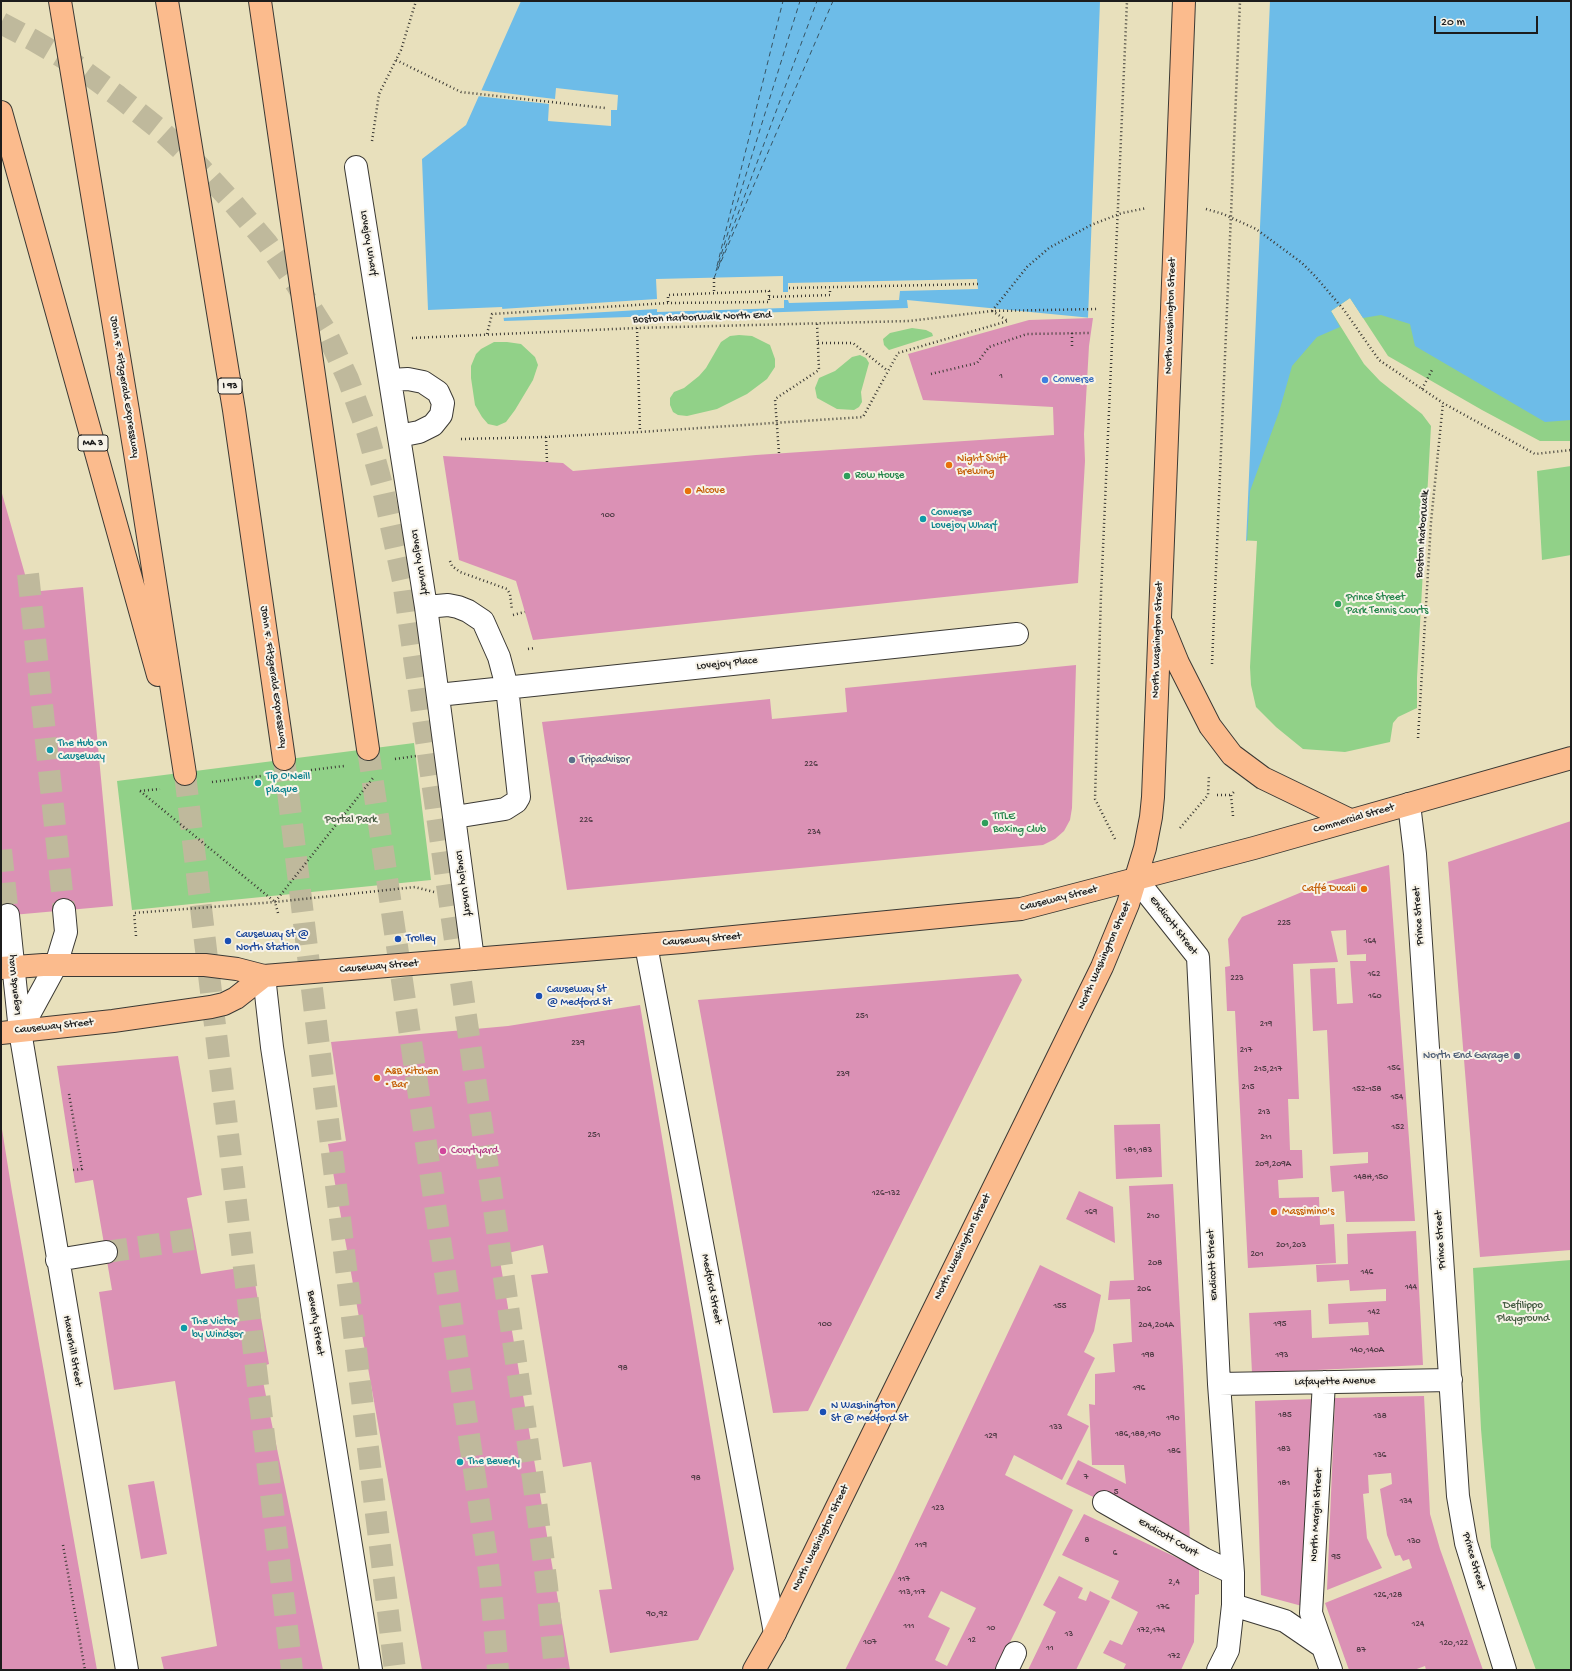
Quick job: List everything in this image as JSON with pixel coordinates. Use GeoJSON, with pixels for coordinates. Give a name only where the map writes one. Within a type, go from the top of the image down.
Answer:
{"type":"FeatureCollection","features":[{"type":"Feature","properties":{"kind":"main road","name":"John F. Fitzgerald Expressway"},"geometry":{"type":"LineString","coordinates":[[1,112],[185,774],[60,1]]}},
{"type":"Feature","properties":{"kind":"main road"},"geometry":{"type":"LineString","coordinates":[[260,1],[368,749]]}},
{"type":"Feature","properties":{"kind":"main road","name":"North Washington Street"},"geometry":{"type":"LineString","coordinates":[[754,1670],[775,1633],[1102,967],[1125,911],[1136,879],[1148,834],[1152,811],[1184,1]]}},
{"type":"Feature","properties":{"kind":"main road","name":"John F. Fitzgerald Expressway"},"geometry":{"type":"LineString","coordinates":[[168,7],[238,431],[284,760]]}},
{"type":"Feature","properties":{"kind":"main road"},"geometry":{"type":"LineString","coordinates":[[1159,617],[1178,662],[1210,726],[1232,755],[1263,778],[1350,820]]}},
{"type":"Feature","properties":{"kind":"main road","name":"Commercial Street"},"geometry":{"type":"LineString","coordinates":[[1136,879],[1254,848],[1571,758]]}},
{"type":"Feature","properties":{"kind":"main road","name":"Causeway Street"},"geometry":{"type":"LineString","coordinates":[[7,967],[56,965],[205,965],[237,969],[264,976],[646,945],[1021,910],[1136,879]]}},
{"type":"Feature","properties":{"kind":"main road","name":"Causeway Street"},"geometry":{"type":"LineString","coordinates":[[10,1032],[113,1021],[211,1007],[224,1004],[236,998],[264,976]]}},
{"type":"Feature","properties":{"kind":"street","name":"Lovejoy Wharf"},"geometry":{"type":"LineString","coordinates":[[356,167],[426,607],[473,959]]}},
{"type":"Feature","properties":{"kind":"street"},"geometry":{"type":"LineString","coordinates":[[390,380],[408,379],[422,382],[438,392],[443,403],[441,415],[433,425],[419,432],[399,436]]}},
{"type":"Feature","properties":{"kind":"street"},"geometry":{"type":"LineString","coordinates":[[426,607],[448,605],[458,607],[468,611],[482,621],[499,657],[507,688],[519,797],[516,802],[505,809],[455,817]]}},
{"type":"Feature","properties":{"kind":"street","name":"Lovejoy Place"},"geometry":{"type":"LineString","coordinates":[[438,695],[1017,634]]}},
{"type":"Feature","properties":{"kind":"street","name":"Prince Street"},"geometry":{"type":"LineString","coordinates":[[1409,804],[1415,854],[1458,1496],[1466,1543],[1505,1670]]}},
{"type":"Feature","properties":{"kind":"street","name":"Endicott Street"},"geometry":{"type":"LineString","coordinates":[[1136,879],[1198,957],[1219,1384],[1233,1573],[1233,1605],[1228,1650],[1218,1670]]}},
{"type":"Feature","properties":{"kind":"street"},"geometry":{"type":"LineString","coordinates":[[10,1032],[56,965],[66,932],[64,910]]}},
{"type":"Feature","properties":{"kind":"street","name":"Legends Way"},"geometry":{"type":"LineString","coordinates":[[8,915],[7,967],[10,1032]]}},
{"type":"Feature","properties":{"kind":"street","name":"Medford Street"},"geometry":{"type":"LineString","coordinates":[[646,945],[775,1633]]}},
{"type":"Feature","properties":{"kind":"street","name":"Beverly Street"},"geometry":{"type":"LineString","coordinates":[[264,976],[272,1047],[299,1223],[371,1670]]}},
{"type":"Feature","properties":{"kind":"street","name":"Haverhill Street"},"geometry":{"type":"LineString","coordinates":[[10,1032],[57,1260],[127,1670]]}},
{"type":"Feature","properties":{"kind":"street"},"geometry":{"type":"LineString","coordinates":[[57,1260],[106,1252]]}},
{"type":"Feature","properties":{"kind":"street","name":"Lafayette Avenue"},"geometry":{"type":"LineString","coordinates":[[1219,1384],[1450,1380]]}},
{"type":"Feature","properties":{"kind":"street","name":"North Margin Street"},"geometry":{"type":"LineString","coordinates":[[1324,1382],[1312,1613],[1331,1670]]}},
{"type":"Feature","properties":{"kind":"street","name":"Endicott Court"},"geometry":{"type":"LineString","coordinates":[[1104,1502],[1204,1559],[1233,1573]]}},
{"type":"Feature","properties":{"kind":"street"},"geometry":{"type":"LineString","coordinates":[[1233,1605],[1285,1621],[1323,1647]]}},
{"type":"Feature","properties":{"kind":"path"},"geometry":{"type":"LineString","coordinates":[[372,143],[379,94],[396,60],[416,1]]}},
{"type":"Feature","properties":{"kind":"path"},"geometry":{"type":"LineString","coordinates":[[1095,799],[1101,594],[1127,1]]}},
{"type":"Feature","properties":{"kind":"path"},"geometry":{"type":"LineString","coordinates":[[1212,668],[1240,1]]}},
{"type":"Feature","properties":{"kind":"path"},"geometry":{"type":"LineString","coordinates":[[396,60],[461,92],[605,108]]}},
{"type":"Feature","properties":{"kind":"path"},"geometry":{"type":"LineString","coordinates":[[714,278],[714,293]]}},
{"type":"Feature","properties":{"kind":"path"},"geometry":{"type":"LineString","coordinates":[[788,288],[978,284]]}},
{"type":"Feature","properties":{"kind":"path"},"geometry":{"type":"LineString","coordinates":[[770,297],[830,295],[830,288]]}},
{"type":"Feature","properties":{"kind":"path"},"geometry":{"type":"LineString","coordinates":[[487,334],[492,314],[668,304],[769,302],[770,297],[769,291],[668,295],[668,304]]}},
{"type":"Feature","properties":{"kind":"path","name":"Boston HarborWalk North End"},"geometry":{"type":"LineString","coordinates":[[410,332],[412,338],[637,328],[909,321],[992,311],[1098,310]]}},
{"type":"Feature","properties":{"kind":"path"},"geometry":{"type":"LineString","coordinates":[[1344,310],[1379,360],[1442,403],[1535,454],[1571,450]]}},
{"type":"Feature","properties":{"kind":"path"},"geometry":{"type":"LineString","coordinates":[[458,439],[546,437],[640,432],[777,424],[863,417],[898,353],[1008,321],[992,311]]}},
{"type":"Feature","properties":{"kind":"path"},"geometry":{"type":"LineString","coordinates":[[779,453],[775,398],[819,370],[817,323]]}},
{"type":"Feature","properties":{"kind":"path"},"geometry":{"type":"LineString","coordinates":[[637,328],[640,432]]}},
{"type":"Feature","properties":{"kind":"path"},"geometry":{"type":"LineString","coordinates":[[1072,333],[1072,346]]}},
{"type":"Feature","properties":{"kind":"path"},"geometry":{"type":"LineString","coordinates":[[931,374],[977,363],[989,347],[1027,334],[1090,333]]}},
{"type":"Feature","properties":{"kind":"path"},"geometry":{"type":"LineString","coordinates":[[818,343],[853,343],[888,371]]}},
{"type":"Feature","properties":{"kind":"path"},"geometry":{"type":"LineString","coordinates":[[1422,389],[1432,370]]}},
{"type":"Feature","properties":{"kind":"path","name":"Boston HarborWalk"},"geometry":{"type":"LineString","coordinates":[[1418,738],[1431,522],[1442,403]]}},
{"type":"Feature","properties":{"kind":"path"},"geometry":{"type":"LineString","coordinates":[[546,437],[547,462]]}},
{"type":"Feature","properties":{"kind":"path"},"geometry":{"type":"LineString","coordinates":[[513,615],[525,612]]}},
{"type":"Feature","properties":{"kind":"path"},"geometry":{"type":"LineString","coordinates":[[387,760],[424,755]]}},
{"type":"Feature","properties":{"kind":"path"},"geometry":{"type":"LineString","coordinates":[[275,902],[377,773]]}},
{"type":"Feature","properties":{"kind":"path"},"geometry":{"type":"LineString","coordinates":[[140,791],[275,902],[278,913]]}},
{"type":"Feature","properties":{"kind":"path"},"geometry":{"type":"LineString","coordinates":[[1217,795],[1231,795],[1233,816]]}},
{"type":"Feature","properties":{"kind":"path"},"geometry":{"type":"LineString","coordinates":[[141,913],[275,902],[416,887],[435,892]]}},
{"type":"Feature","properties":{"kind":"path"},"geometry":{"type":"LineString","coordinates":[[69,1094],[82,1169],[74,1170]]}},
{"type":"Feature","properties":{"kind":"path"},"geometry":{"type":"LineString","coordinates":[[63,1546],[85,1670]]}},
{"type":"Feature","properties":{"kind":"green space"},"geometry":{"type":"Polygon","coordinates":[[[1328,279],[1571,387],[1571,441],[1540,441],[1482,410],[1388,356],[1350,298],[1331,311],[1364,364],[1380,381],[1422,414],[1431,426],[1417,678],[1417,708],[1398,717],[1393,723],[1390,742],[1345,752],[1303,749],[1276,727],[1256,707],[1251,685],[1250,667],[1257,541],[1162,536],[1328,279]]]}},
{"type":"Feature","properties":{"kind":"green space"},"geometry":{"type":"Polygon","coordinates":[[[912,328],[926,330],[932,333],[933,336],[889,350],[884,345],[883,339],[890,333],[912,328]]]}},
{"type":"Feature","properties":{"kind":"green space"},"geometry":{"type":"Polygon","coordinates":[[[730,336],[752,336],[770,345],[775,359],[775,367],[767,379],[747,394],[717,409],[687,416],[678,415],[673,412],[670,405],[670,398],[674,392],[684,388],[699,376],[706,368],[721,342],[730,336]]]}},
{"type":"Feature","properties":{"kind":"green space"},"geometry":{"type":"Polygon","coordinates":[[[494,342],[521,344],[535,357],[538,365],[533,380],[515,410],[506,422],[497,426],[488,424],[475,405],[471,378],[471,366],[476,354],[481,349],[494,342]]]}},
{"type":"Feature","properties":{"kind":"green space"},"geometry":{"type":"Polygon","coordinates":[[[860,355],[866,358],[869,363],[861,392],[862,402],[859,407],[854,410],[837,409],[817,398],[815,388],[819,378],[835,371],[852,357],[860,355]]]}},
{"type":"Feature","properties":{"kind":"green space"},"geometry":{"type":"Polygon","coordinates":[[[1571,466],[1571,555],[1542,560],[1537,471],[1571,466]]]}},
{"type":"Feature","properties":{"kind":"green space","name":"Portal Park"},"geometry":{"type":"Polygon","coordinates":[[[414,743],[431,880],[132,910],[117,781],[414,743]]]}},
{"type":"Feature","properties":{"kind":"green space","name":"Defilippo Playground"},"geometry":{"type":"Polygon","coordinates":[[[1571,1260],[1571,1670],[1536,1670],[1491,1547],[1481,1429],[1473,1268],[1571,1260]]]}},
{"type":"Feature","properties":{"kind":"water"},"geometry":{"type":"Polygon","coordinates":[[[521,1],[1571,1],[1571,420],[1545,422],[1415,346],[1410,324],[1381,315],[1363,318],[1350,298],[1331,311],[1340,327],[1317,337],[1292,366],[1279,412],[1250,491],[1247,541],[1162,536],[1092,318],[907,300],[908,308],[504,321],[502,307],[428,310],[422,159],[466,125],[521,1]]]}},
{"type":"Feature","properties":{"kind":"pier"},"geometry":{"type":"Polygon","coordinates":[[[1100,1],[1270,1],[1246,543],[1090,534],[1083,450],[1100,1]]]}},
{"type":"Feature","properties":{"kind":"pier"},"geometry":{"type":"Polygon","coordinates":[[[556,88],[618,95],[617,110],[611,110],[611,126],[548,121],[549,104],[477,96],[479,90],[555,99],[556,88]]]}},
{"type":"Feature","properties":{"kind":"pier"},"geometry":{"type":"Polygon","coordinates":[[[783,276],[783,292],[788,292],[788,283],[977,279],[978,289],[900,291],[899,300],[789,303],[788,300],[784,300],[784,308],[657,312],[657,309],[501,318],[501,309],[657,299],[656,279],[783,276]]]}},
{"type":"Feature","properties":{"kind":"building"},"geometry":{"type":"Polygon","coordinates":[[[1093,318],[1089,346],[1084,434],[1085,461],[1078,583],[533,640],[516,581],[459,560],[443,456],[563,463],[573,471],[756,455],[1054,435],[1053,407],[923,400],[908,354],[1029,320],[1093,318]]]}},
{"type":"Feature","properties":{"kind":"building","name":"The Hub on Causeway"},"geometry":{"type":"Polygon","coordinates":[[[1,490],[30,592],[83,587],[113,906],[1,916],[1,490]]]}},
{"type":"Feature","properties":{"kind":"building"},"geometry":{"type":"Polygon","coordinates":[[[1076,665],[1072,808],[1070,820],[1064,831],[1055,839],[1043,845],[567,890],[542,722],[770,699],[772,719],[847,712],[845,688],[1076,665]]]}},
{"type":"Feature","properties":{"kind":"building","name":"North End Garage"},"geometry":{"type":"Polygon","coordinates":[[[1571,821],[1571,1250],[1480,1257],[1448,862],[1571,821]]]}},
{"type":"Feature","properties":{"kind":"building"},"geometry":{"type":"Polygon","coordinates":[[[1389,865],[1415,1221],[1346,1222],[1344,1191],[1332,1192],[1330,1166],[1368,1163],[1368,1152],[1333,1154],[1327,1030],[1313,1031],[1310,969],[1335,968],[1337,1004],[1353,1003],[1350,961],[1366,961],[1366,954],[1347,955],[1346,930],[1331,931],[1338,962],[1293,964],[1299,1099],[1288,1099],[1290,1150],[1302,1150],[1303,1178],[1278,1180],[1279,1198],[1319,1197],[1320,1225],[1334,1224],[1336,1263],[1248,1268],[1235,1011],[1227,1011],[1225,967],[1230,966],[1228,939],[1242,917],[1326,882],[1389,865]]]}},
{"type":"Feature","properties":{"kind":"building"},"geometry":{"type":"Polygon","coordinates":[[[1018,974],[1022,980],[808,1411],[773,1413],[698,1000],[1018,974]]]}},
{"type":"Feature","properties":{"kind":"building"},"geometry":{"type":"Polygon","coordinates":[[[640,1005],[734,1569],[698,1640],[610,1653],[599,1590],[612,1589],[591,1462],[563,1467],[531,1275],[548,1273],[543,1245],[499,1255],[570,1670],[422,1670],[328,1144],[346,1141],[331,1042],[508,1026],[640,1005]]]}},
{"type":"Feature","properties":{"kind":"building","name":"The Victor by Windsor"},"geometry":{"type":"Polygon","coordinates":[[[178,1056],[202,1195],[187,1198],[201,1274],[252,1266],[269,1364],[260,1367],[323,1670],[164,1670],[161,1657],[217,1646],[175,1381],[114,1390],[99,1292],[112,1290],[93,1180],[75,1183],[57,1066],[178,1056]]]}},
{"type":"Feature","properties":{"kind":"building"},"geometry":{"type":"Polygon","coordinates":[[[1,1123],[12,1192],[97,1670],[1,1670],[1,1123]]]}},
{"type":"Feature","properties":{"kind":"building"},"geometry":{"type":"Polygon","coordinates":[[[1160,1124],[1162,1177],[1116,1179],[1114,1125],[1160,1124]]]}},
{"type":"Feature","properties":{"kind":"building"},"geometry":{"type":"Polygon","coordinates":[[[1173,1184],[1183,1369],[1190,1543],[1066,1484],[1078,1460],[1126,1484],[1124,1465],[1092,1465],[1089,1404],[1095,1405],[1095,1374],[1115,1372],[1113,1344],[1132,1342],[1130,1299],[1108,1300],[1110,1281],[1134,1280],[1129,1186],[1173,1184]]]}},
{"type":"Feature","properties":{"kind":"building"},"geometry":{"type":"Polygon","coordinates":[[[1079,1191],[1113,1207],[1115,1243],[1066,1219],[1079,1191]]]}},
{"type":"Feature","properties":{"kind":"building"},"geometry":{"type":"Polygon","coordinates":[[[1416,1231],[1423,1365],[1252,1373],[1249,1313],[1311,1310],[1312,1338],[1369,1335],[1368,1322],[1329,1324],[1328,1304],[1386,1301],[1386,1289],[1350,1291],[1349,1280],[1317,1282],[1316,1265],[1348,1264],[1347,1234],[1416,1231]]]}},
{"type":"Feature","properties":{"kind":"building"},"geometry":{"type":"Polygon","coordinates":[[[1040,1265],[1101,1295],[1094,1331],[1084,1352],[1095,1358],[1067,1415],[1089,1426],[1062,1480],[1014,1455],[1005,1475],[1073,1510],[996,1670],[845,1670],[896,1569],[1040,1265]],[[941,1591],[928,1617],[950,1628],[935,1660],[947,1666],[976,1608],[941,1591]]]}},
{"type":"Feature","properties":{"kind":"building"},"geometry":{"type":"Polygon","coordinates":[[[1424,1396],[1430,1514],[1440,1549],[1483,1670],[1426,1670],[1425,1666],[1414,1670],[1349,1670],[1325,1603],[1412,1568],[1409,1559],[1403,1561],[1400,1555],[1395,1556],[1387,1535],[1380,1489],[1392,1484],[1391,1473],[1368,1475],[1369,1493],[1363,1494],[1367,1538],[1382,1568],[1327,1590],[1335,1398],[1424,1396]]]}},
{"type":"Feature","properties":{"kind":"building"},"geometry":{"type":"Polygon","coordinates":[[[1315,1399],[1302,1606],[1261,1595],[1255,1401],[1315,1399]]]}},
{"type":"Feature","properties":{"kind":"building"},"geometry":{"type":"Polygon","coordinates":[[[154,1481],[167,1554],[141,1559],[128,1485],[154,1481]]]}},
{"type":"Feature","properties":{"kind":"building"},"geometry":{"type":"Polygon","coordinates":[[[1084,1514],[1199,1568],[1199,1594],[1195,1595],[1194,1642],[1181,1670],[1123,1670],[1126,1664],[1103,1653],[1110,1640],[1122,1645],[1138,1612],[1111,1598],[1119,1581],[1062,1555],[1084,1514]]]}},
{"type":"Feature","properties":{"kind":"building"},"geometry":{"type":"Polygon","coordinates":[[[1059,1576],[1083,1588],[1078,1598],[1086,1601],[1090,1591],[1110,1601],[1076,1670],[1028,1670],[1056,1612],[1043,1605],[1059,1576]]]}},
{"type":"Feature","properties":{"kind":"ferry route"},"geometry":{"type":"LineString","coordinates":[[717,266],[783,1]]}},
{"type":"Feature","properties":{"kind":"ferry route"},"geometry":{"type":"LineString","coordinates":[[716,271],[800,1]]}},
{"type":"Feature","properties":{"kind":"ferry route"},"geometry":{"type":"LineString","coordinates":[[719,265],[817,1]]}},
{"type":"Feature","properties":{"kind":"ferry route"},"geometry":{"type":"LineString","coordinates":[[714,278],[833,1]]}},
{"type":"Feature","properties":{"kind":"tunnel"},"geometry":{"type":"LineString","coordinates":[[1,23],[77,66],[118,96],[159,129],[197,164],[234,204],[267,243],[296,284],[325,330],[348,379],[367,431],[382,485],[403,581],[533,1479],[547,1586],[555,1670]]}},
{"type":"Feature","properties":{"kind":"tunnel"},"geometry":{"type":"LineString","coordinates":[[28,574],[64,910]]}},
{"type":"Feature","properties":{"kind":"tunnel"},"geometry":{"type":"LineString","coordinates":[[368,749],[490,1579],[498,1670]]}},
{"type":"Feature","properties":{"kind":"tunnel"},"geometry":{"type":"LineString","coordinates":[[284,759],[395,1670]]}},
{"type":"Feature","properties":{"kind":"tunnel"},"geometry":{"type":"LineString","coordinates":[[185,774],[292,1670]]}},
{"type":"Feature","properties":{"kind":"tunnel"},"geometry":{"type":"LineString","coordinates":[[1,850],[8,915]]}},
{"type":"Feature","properties":{"kind":"tunnel"},"geometry":{"type":"LineString","coordinates":[[106,1252],[194,1239]]}},
{"type":"Feature","properties":{"kind":"place","name":"Converse"},"geometry":{"type":"Point","coordinates":[1045,380]}},
{"type":"Feature","properties":{"kind":"place","name":"Night Shift Brewing"},"geometry":{"type":"Point","coordinates":[949,465]}},
{"type":"Feature","properties":{"kind":"place","name":"Row House"},"geometry":{"type":"Point","coordinates":[847,476]}},
{"type":"Feature","properties":{"kind":"place","name":"Alcove"},"geometry":{"type":"Point","coordinates":[688,491]}},
{"type":"Feature","properties":{"kind":"place","name":"Converse Lovejoy Wharf"},"geometry":{"type":"Point","coordinates":[923,519]}},
{"type":"Feature","properties":{"kind":"place","name":"Prince Street Park Tennis Courts"},"geometry":{"type":"Point","coordinates":[1338,604]}},
{"type":"Feature","properties":{"kind":"place","name":"The Hub on Causeway"},"geometry":{"type":"Point","coordinates":[50,750]}},
{"type":"Feature","properties":{"kind":"place","name":"Tripadvisor"},"geometry":{"type":"Point","coordinates":[572,760]}},
{"type":"Feature","properties":{"kind":"place","name":"Tip O'Neill plaque"},"geometry":{"type":"Point","coordinates":[258,783]}},
{"type":"Feature","properties":{"kind":"place","name":"TITLE Boxing Club"},"geometry":{"type":"Point","coordinates":[985,823]}},
{"type":"Feature","properties":{"kind":"place","name":"Caffé Ducali"},"geometry":{"type":"Point","coordinates":[1364,889]}},
{"type":"Feature","properties":{"kind":"place","name":"Trolley"},"geometry":{"type":"Point","coordinates":[398,939]}},
{"type":"Feature","properties":{"kind":"place","name":"Causeway St @ North Station"},"geometry":{"type":"Point","coordinates":[228,941]}},
{"type":"Feature","properties":{"kind":"place","name":"Causeway St @ Medford St"},"geometry":{"type":"Point","coordinates":[539,996]}},
{"type":"Feature","properties":{"kind":"place","name":"North End Garage"},"geometry":{"type":"Point","coordinates":[1517,1056]}},
{"type":"Feature","properties":{"kind":"place","name":"A&B Kitchen • Bar"},"geometry":{"type":"Point","coordinates":[377,1078]}},
{"type":"Feature","properties":{"kind":"place","name":"Courtyard"},"geometry":{"type":"Point","coordinates":[443,1151]}},
{"type":"Feature","properties":{"kind":"place","name":"Massimino's"},"geometry":{"type":"Point","coordinates":[1274,1212]}},
{"type":"Feature","properties":{"kind":"place","name":"The Victor by Windsor"},"geometry":{"type":"Point","coordinates":[184,1328]}},
{"type":"Feature","properties":{"kind":"place","name":"N Washington St @ Medford St"},"geometry":{"type":"Point","coordinates":[823,1412]}},
{"type":"Feature","properties":{"kind":"place","name":"The Beverly"},"geometry":{"type":"Point","coordinates":[460,1462]}}]}
